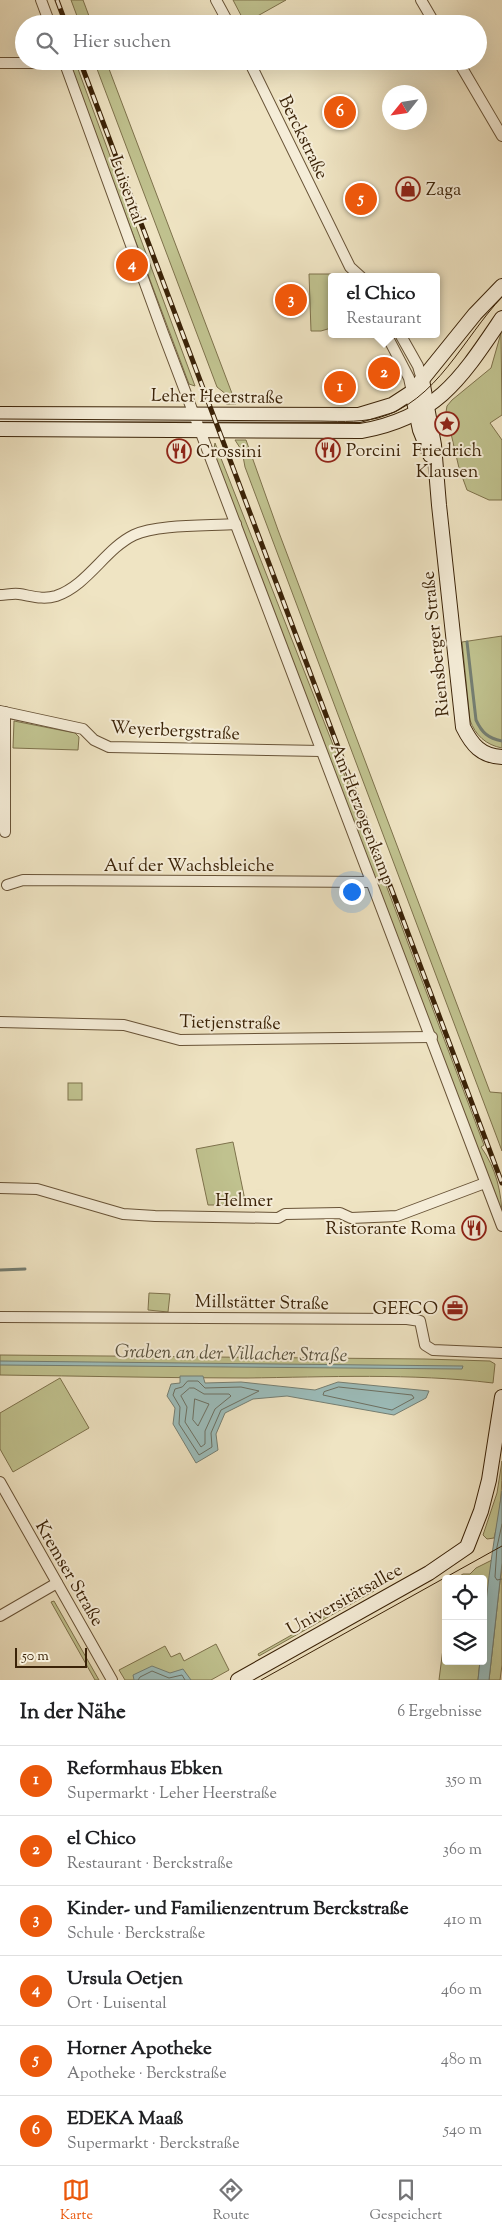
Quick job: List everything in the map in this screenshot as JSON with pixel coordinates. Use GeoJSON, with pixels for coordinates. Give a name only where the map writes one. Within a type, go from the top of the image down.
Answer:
{"type":"FeatureCollection","features":[{"type":"Feature","properties":{"kind":"main road","name":"Leher Heerstraße"},"geometry":{"type":"LineString","coordinates":[[0,414],[359,415],[392,405],[412,392],[475,314],[502,286]]}},
{"type":"Feature","properties":{"kind":"main road"},"geometry":{"type":"LineString","coordinates":[[422,410],[456,380],[502,318]]}},
{"type":"Feature","properties":{"kind":"main road"},"geometry":{"type":"LineString","coordinates":[[422,380],[422,410]]}},
{"type":"Feature","properties":{"kind":"main road"},"geometry":{"type":"LineString","coordinates":[[412,392],[422,410]]}},
{"type":"Feature","properties":{"kind":"main road","name":"Leher Heerstraße"},"geometry":{"type":"LineString","coordinates":[[0,429],[361,430],[386,426],[422,410]]}},
{"type":"Feature","properties":{"kind":"main road","name":"Riensberger Straße"},"geometry":{"type":"LineString","coordinates":[[422,410],[439,505],[464,727],[470,741],[482,753],[502,757]]}},
{"type":"Feature","properties":{"kind":"main road","name":"Universitätsallee"},"geometry":{"type":"LineString","coordinates":[[238,1680],[429,1572],[467,1548],[481,1511],[489,1480],[502,1397]]}},
{"type":"Feature","properties":{"kind":"street"},"geometry":{"type":"LineString","coordinates":[[41,0],[47,15]]}},
{"type":"Feature","properties":{"kind":"street"},"geometry":{"type":"LineString","coordinates":[[216,0],[224,15]]}},
{"type":"Feature","properties":{"kind":"street"},"geometry":{"type":"LineString","coordinates":[[421,0],[430,15]]}},
{"type":"Feature","properties":{"kind":"street"},"geometry":{"type":"LineString","coordinates":[[0,63],[15,63]]}},
{"type":"Feature","properties":{"kind":"street","name":"Luisental"},"geometry":{"type":"LineString","coordinates":[[68,70],[193,414]]}},
{"type":"Feature","properties":{"kind":"street","name":"Berckstraße"},"geometry":{"type":"LineString","coordinates":[[252,70],[350,266],[357,273]]}},
{"type":"Feature","properties":{"kind":"street"},"geometry":{"type":"LineString","coordinates":[[463,70],[502,136]]}},
{"type":"Feature","properties":{"kind":"street"},"geometry":{"type":"LineString","coordinates":[[388,338],[409,378],[412,392]]}},
{"type":"Feature","properties":{"kind":"street"},"geometry":{"type":"LineString","coordinates":[[402,338],[418,366],[422,380]]}},
{"type":"Feature","properties":{"kind":"street","name":"Am Herzogenkamp"},"geometry":{"type":"LineString","coordinates":[[193,414],[432,1037],[502,1226]]}},
{"type":"Feature","properties":{"kind":"street"},"geometry":{"type":"LineString","coordinates":[[0,595],[19,594],[33,598],[56,596],[72,588],[119,545],[148,530],[236,524]]}},
{"type":"Feature","properties":{"kind":"street","name":"Weyerbergstraße"},"geometry":{"type":"LineString","coordinates":[[5,832],[2,711],[83,728],[94,740],[109,747],[321,751]]}},
{"type":"Feature","properties":{"kind":"street","name":"Auf der Wachsbleiche"},"geometry":{"type":"LineString","coordinates":[[7,885],[23,880],[372,882]]}},
{"type":"Feature","properties":{"kind":"street","name":"Tietjenstraße"},"geometry":{"type":"LineString","coordinates":[[0,1022],[124,1026],[180,1040],[432,1037]]}},
{"type":"Feature","properties":{"kind":"street","name":"Helmer"},"geometry":{"type":"LineString","coordinates":[[0,1188],[37,1189],[123,1214],[278,1218],[285,1214],[340,1214],[351,1218],[398,1216],[486,1183]]}},
{"type":"Feature","properties":{"kind":"street","name":"Millstätter Straße"},"geometry":{"type":"LineString","coordinates":[[0,1317],[407,1319],[420,1321],[425,1345],[433,1350],[502,1353]]}},
{"type":"Feature","properties":{"kind":"street","name":"Kremser Straße"},"geometry":{"type":"LineString","coordinates":[[0,1482],[112,1680]]}},
{"type":"Feature","properties":{"kind":"street"},"geometry":{"type":"LineString","coordinates":[[0,1616],[57,1583]]}},
{"type":"Feature","properties":{"kind":"green space"},"geometry":{"type":"Polygon","coordinates":[[[71,0],[83,0],[89,15],[77,15],[71,0]]]}},
{"type":"Feature","properties":{"kind":"green space"},"geometry":{"type":"Polygon","coordinates":[[[233,0],[286,0],[259,15],[241,15],[233,0]]]}},
{"type":"Feature","properties":{"kind":"green space"},"geometry":{"type":"Polygon","coordinates":[[[71,70],[78,70],[195,386],[189,384],[71,70]]]}},
{"type":"Feature","properties":{"kind":"green space"},"geometry":{"type":"Polygon","coordinates":[[[97,70],[109,70],[236,404],[226,404],[227,395],[217,387],[97,70]]]}},
{"type":"Feature","properties":{"kind":"green space"},"geometry":{"type":"Polygon","coordinates":[[[309,274],[328,274],[328,329],[321,331],[311,331],[309,274]]]}},
{"type":"Feature","properties":{"kind":"green space"},"geometry":{"type":"Polygon","coordinates":[[[501,333],[502,415],[490,423],[502,440],[502,500],[489,500],[467,490],[459,468],[446,412],[447,406],[452,400],[491,368],[501,333]]]}},
{"type":"Feature","properties":{"kind":"green space"},"geometry":{"type":"Polygon","coordinates":[[[235,440],[246,440],[278,530],[490,1092],[502,1093],[502,1151],[245,467],[242,451],[235,440]]]}},
{"type":"Feature","properties":{"kind":"green space"},"geometry":{"type":"Polygon","coordinates":[[[215,443],[337,755],[484,1145],[481,1147],[491,1163],[501,1199],[502,1218],[213,454],[215,443]]]}},
{"type":"Feature","properties":{"kind":"green space"},"geometry":{"type":"Polygon","coordinates":[[[502,636],[502,748],[486,742],[478,735],[470,720],[462,642],[502,636]]]}},
{"type":"Feature","properties":{"kind":"green space"},"geometry":{"type":"Polygon","coordinates":[[[14,721],[75,733],[79,737],[78,750],[13,748],[14,721]]]}},
{"type":"Feature","properties":{"kind":"green space"},"geometry":{"type":"Polygon","coordinates":[[[68,1083],[82,1083],[82,1100],[68,1100],[68,1083]]]}},
{"type":"Feature","properties":{"kind":"green space"},"geometry":{"type":"Polygon","coordinates":[[[233,1142],[246,1205],[208,1205],[196,1149],[233,1142]]]}},
{"type":"Feature","properties":{"kind":"green space"},"geometry":{"type":"Polygon","coordinates":[[[149,1293],[170,1294],[168,1312],[148,1310],[149,1293]]]}},
{"type":"Feature","properties":{"kind":"green space"},"geometry":{"type":"Polygon","coordinates":[[[0,1355],[425,1359],[490,1361],[495,1364],[493,1383],[400,1377],[215,1378],[0,1375],[0,1355]]]}},
{"type":"Feature","properties":{"kind":"green space"},"geometry":{"type":"Polygon","coordinates":[[[60,1378],[89,1428],[13,1472],[0,1449],[0,1413],[60,1378]]]}},
{"type":"Feature","properties":{"kind":"green space"},"geometry":{"type":"Polygon","coordinates":[[[502,1461],[498,1519],[494,1538],[487,1539],[483,1535],[497,1493],[502,1461]]]}},
{"type":"Feature","properties":{"kind":"green space"},"geometry":{"type":"Polygon","coordinates":[[[492,1560],[487,1602],[487,1575],[461,1575],[470,1574],[476,1568],[492,1560]]]}},
{"type":"Feature","properties":{"kind":"green space"},"geometry":{"type":"Polygon","coordinates":[[[502,1563],[502,1665],[500,1680],[489,1680],[502,1563]]]}},
{"type":"Feature","properties":{"kind":"green space"},"geometry":{"type":"Polygon","coordinates":[[[373,1589],[374,1591],[259,1656],[258,1654],[373,1589]]]}},
{"type":"Feature","properties":{"kind":"green space"},"geometry":{"type":"Polygon","coordinates":[[[54,1601],[99,1680],[95,1680],[51,1602],[54,1601]]]}},
{"type":"Feature","properties":{"kind":"green space"},"geometry":{"type":"Polygon","coordinates":[[[216,1644],[229,1670],[211,1680],[125,1680],[119,1670],[165,1646],[171,1657],[180,1653],[184,1661],[216,1644]]]}},
{"type":"Feature","properties":{"kind":"green space"},"geometry":{"type":"Polygon","coordinates":[[[442,1656],[442,1665],[480,1665],[478,1680],[439,1680],[442,1656]]]}},
{"type":"Feature","properties":{"kind":"water"},"geometry":{"type":"Polygon","coordinates":[[[0,1361],[463,1366],[462,1369],[0,1365],[0,1361]]]}},
{"type":"Feature","properties":{"kind":"water"},"geometry":{"type":"Polygon","coordinates":[[[180,1376],[203,1376],[205,1383],[241,1382],[315,1390],[338,1382],[429,1391],[426,1398],[394,1415],[287,1396],[253,1399],[225,1413],[216,1434],[218,1450],[196,1463],[173,1424],[175,1408],[167,1396],[171,1384],[180,1383],[180,1376]]]}},
{"type":"Feature","properties":{"kind":"water"},"geometry":{"type":"Polygon","coordinates":[[[502,1491],[502,1563],[489,1680],[478,1680],[480,1665],[487,1665],[487,1597],[502,1491]]]}},
{"type":"Feature","properties":{"kind":"water"},"geometry":{"type":"Polygon","coordinates":[[[152,1666],[170,1673],[183,1669],[191,1680],[134,1680],[133,1675],[152,1666]]]}},
{"type":"Feature","properties":{"kind":"waterway"},"geometry":{"type":"LineString","coordinates":[[467,642],[476,720],[486,734],[502,741]]}},
{"type":"Feature","properties":{"kind":"waterway"},"geometry":{"type":"LineString","coordinates":[[0,1270],[25,1269]]}},
{"type":"Feature","properties":{"kind":"tram line"},"geometry":{"type":"LineString","coordinates":[[0,419],[362,421],[378,418],[399,410],[417,398],[433,383],[448,367],[502,297]]}},
{"type":"Feature","properties":{"kind":"tram line"},"geometry":{"type":"LineString","coordinates":[[261,1680],[502,1546]]}},
{"type":"Feature","properties":{"kind":"railway"},"geometry":{"type":"LineString","coordinates":[[57,0],[63,15]]}},
{"type":"Feature","properties":{"kind":"railway"},"geometry":{"type":"LineString","coordinates":[[83,70],[502,1183]]}},
{"type":"Feature","properties":{"kind":"place","name":"EDEKA Maaß"},"geometry":{"type":"Point","coordinates":[340,112]}},
{"type":"Feature","properties":{"kind":"place","name":"Zaga"},"geometry":{"type":"Point","coordinates":[408,189]}},
{"type":"Feature","properties":{"kind":"place","name":"Horner Apotheke"},"geometry":{"type":"Point","coordinates":[361,199]}},
{"type":"Feature","properties":{"kind":"place","name":"Ursula Oetjen"},"geometry":{"type":"Point","coordinates":[132,265]}},
{"type":"Feature","properties":{"kind":"place","name":"Kinder- und Familienzentrum Berckstraße"},"geometry":{"type":"Point","coordinates":[291,300]}},
{"type":"Feature","properties":{"kind":"place","name":"el Chico"},"geometry":{"type":"Point","coordinates":[384,373]}},
{"type":"Feature","properties":{"kind":"place","name":"Reformhaus Ebken"},"geometry":{"type":"Point","coordinates":[340,387]}},
{"type":"Feature","properties":{"kind":"place","name":"Friedrich Klausen"},"geometry":{"type":"Point","coordinates":[447,424]}},
{"type":"Feature","properties":{"kind":"place","name":"Porcini"},"geometry":{"type":"Point","coordinates":[328,450]}},
{"type":"Feature","properties":{"kind":"place","name":"Crossini"},"geometry":{"type":"Point","coordinates":[179,451]}},
{"type":"Feature","properties":{"kind":"place","name":"Ristorante Roma"},"geometry":{"type":"Point","coordinates":[474,1228]}},
{"type":"Feature","properties":{"kind":"place","name":"GEFCO"},"geometry":{"type":"Point","coordinates":[455,1308]}},
{"type":"Feature","properties":{"kind":"water label","name":"Graben an der Villacher Straße"},"geometry":{"type":"Point","coordinates":[231,1352]}}]}
